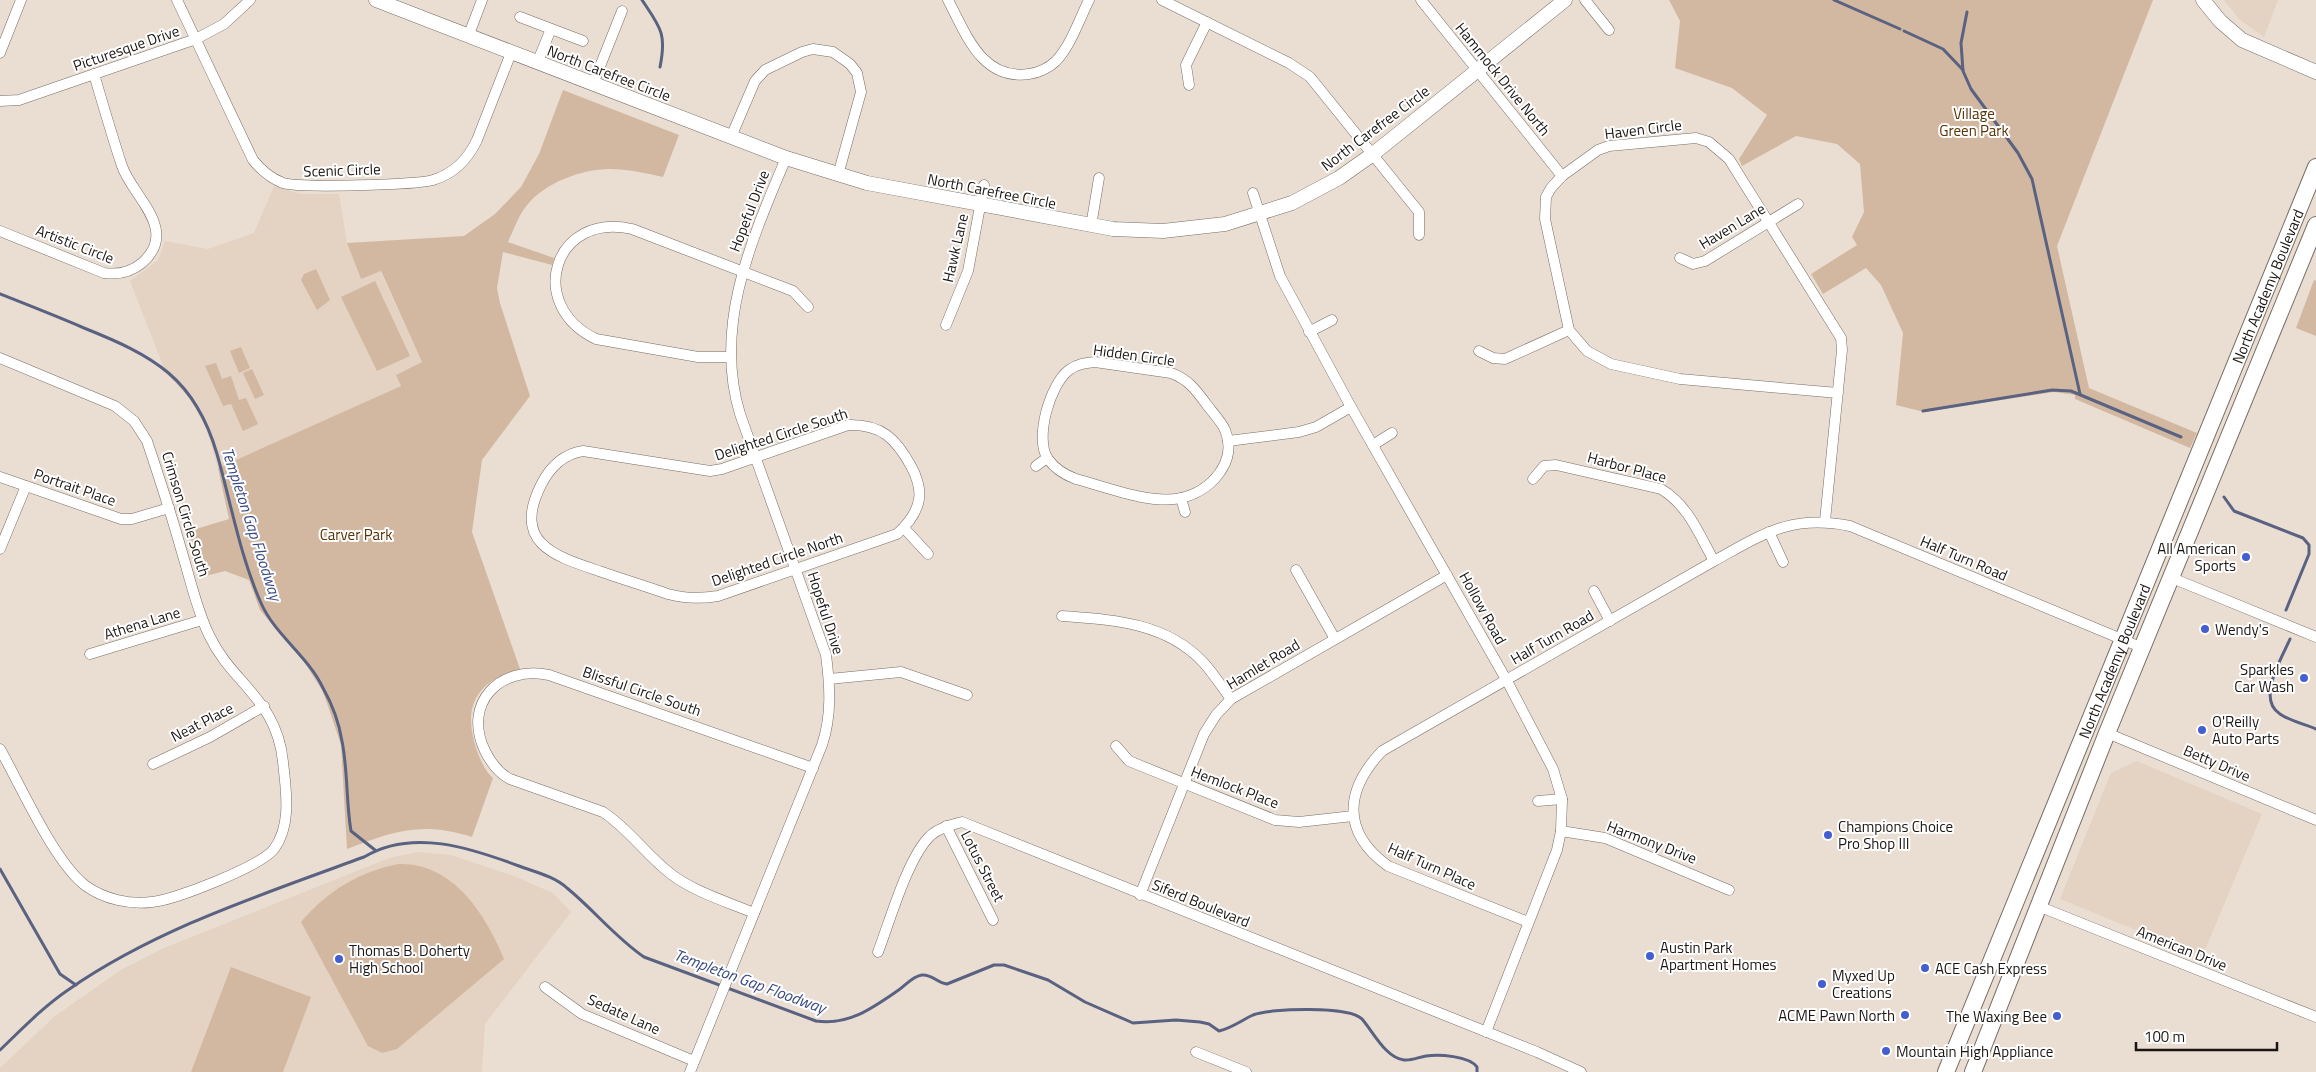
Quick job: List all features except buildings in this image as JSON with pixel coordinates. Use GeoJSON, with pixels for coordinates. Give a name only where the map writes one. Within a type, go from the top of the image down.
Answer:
{"type":"FeatureCollection","features":[{"type":"Feature","properties":{"kind":"highway","name":"North Academy Boulevard"},"geometry":{"type":"LineString","coordinates":[[1946,1072],[2316,167]]}},
{"type":"Feature","properties":{"kind":"highway","name":"North Academy Boulevard"},"geometry":{"type":"LineString","coordinates":[[1973,1072],[2107,734],[2316,225]]}},
{"type":"Feature","properties":{"kind":"main road","name":"North Carefree Circle"},"geometry":{"type":"LineString","coordinates":[[376,0],[400,5],[468,37],[786,158],[838,175],[867,183],[1091,226],[1164,232],[1212,226],[1260,214],[1292,203],[1320,188],[1373,154],[1565,0]]}},
{"type":"Feature","properties":{"kind":"main road"},"geometry":{"type":"LineString","coordinates":[[2203,0],[2220,21],[2242,40],[2316,72]]}},
{"type":"Feature","properties":{"kind":"street"},"geometry":{"type":"LineString","coordinates":[[0,53],[21,0]]}},
{"type":"Feature","properties":{"kind":"street","name":"Scenic Circle"},"geometry":{"type":"LineString","coordinates":[[177,0],[252,160],[271,177],[296,186],[431,180],[455,169],[474,146],[511,53]]}},
{"type":"Feature","properties":{"kind":"street","name":"Picturesque Drive"},"geometry":{"type":"LineString","coordinates":[[0,101],[19,100],[196,39],[224,24],[250,0]]}},
{"type":"Feature","properties":{"kind":"street"},"geometry":{"type":"LineString","coordinates":[[468,37],[482,0]]}},
{"type":"Feature","properties":{"kind":"street"},"geometry":{"type":"LineString","coordinates":[[948,0],[984,62],[997,70],[1013,74],[1036,73],[1046,68],[1061,54],[1089,0]]}},
{"type":"Feature","properties":{"kind":"street"},"geometry":{"type":"LineString","coordinates":[[1162,0],[1289,63],[1310,77],[1419,212],[1419,235]]}},
{"type":"Feature","properties":{"kind":"street","name":"Hammock Drive North"},"geometry":{"type":"LineString","coordinates":[[1420,0],[1562,176]]}},
{"type":"Feature","properties":{"kind":"street"},"geometry":{"type":"LineString","coordinates":[[1585,0],[1609,30]]}},
{"type":"Feature","properties":{"kind":"street"},"geometry":{"type":"LineString","coordinates":[[593,84],[622,11]]}},
{"type":"Feature","properties":{"kind":"street"},"geometry":{"type":"LineString","coordinates":[[520,17],[583,41]]}},
{"type":"Feature","properties":{"kind":"street"},"geometry":{"type":"LineString","coordinates":[[1189,85],[1186,65],[1207,22]]}},
{"type":"Feature","properties":{"kind":"street"},"geometry":{"type":"LineString","coordinates":[[538,63],[551,29]]}},
{"type":"Feature","properties":{"kind":"street"},"geometry":{"type":"LineString","coordinates":[[731,137],[755,81],[765,70],[802,52],[813,49],[833,52],[843,57],[854,68],[861,92],[838,175]]}},
{"type":"Feature","properties":{"kind":"street","name":"Artistic Circle"},"geometry":{"type":"LineString","coordinates":[[0,231],[104,273],[114,275],[131,270],[150,255],[155,241],[155,222],[147,206],[122,168],[94,74]]}},
{"type":"Feature","properties":{"kind":"street","name":"Haven Circle"},"geometry":{"type":"LineString","coordinates":[[1825,521],[1838,394],[1842,350],[1841,338],[1729,158],[1714,145],[1696,138],[1609,146],[1589,154],[1562,176],[1546,197],[1546,219],[1569,330],[1586,351],[1611,364],[1680,379],[1838,394]]}},
{"type":"Feature","properties":{"kind":"street","name":"Hopeful Drive"},"geometry":{"type":"LineString","coordinates":[[690,1072],[813,768],[828,725],[829,679],[826,655],[734,394],[730,357],[731,323],[742,272],[786,158]]}},
{"type":"Feature","properties":{"kind":"street"},"geometry":{"type":"LineString","coordinates":[[1091,226],[1099,178]]}},
{"type":"Feature","properties":{"kind":"street","name":"Hawk Lane"},"geometry":{"type":"LineString","coordinates":[[946,325],[968,271],[984,184]]}},
{"type":"Feature","properties":{"kind":"street","name":"Hollow Road"},"geometry":{"type":"LineString","coordinates":[[1253,193],[1280,276],[1351,407],[1507,681],[1553,769],[1562,799],[1561,831],[1557,850],[1486,1032]]}},
{"type":"Feature","properties":{"kind":"street","name":"Haven Lane"},"geometry":{"type":"LineString","coordinates":[[1680,258],[1693,264],[1705,261],[1798,204]]}},
{"type":"Feature","properties":{"kind":"street"},"geometry":{"type":"LineString","coordinates":[[730,357],[698,356],[596,340],[582,333],[571,323],[558,302],[555,280],[565,251],[582,234],[592,229],[619,226],[632,229],[793,291],[808,307]]}},
{"type":"Feature","properties":{"kind":"street"},"geometry":{"type":"LineString","coordinates":[[1309,332],[1332,320]]}},
{"type":"Feature","properties":{"kind":"street"},"geometry":{"type":"LineString","coordinates":[[1480,351],[1492,358],[1505,359],[1569,330]]}},
{"type":"Feature","properties":{"kind":"street","name":"Crimson Circle South"},"geometry":{"type":"LineString","coordinates":[[0,358],[105,401],[134,421],[147,441],[202,620],[220,656],[264,706],[281,744],[286,812],[280,838],[273,850],[247,868],[167,899],[143,903],[119,900],[102,895],[87,886],[73,874],[62,860],[0,749]]}},
{"type":"Feature","properties":{"kind":"street","name":"Hidden Circle"},"geometry":{"type":"LineString","coordinates":[[1047,458],[1041,441],[1042,428],[1055,386],[1069,370],[1081,364],[1095,362],[1170,373],[1182,377],[1192,384],[1225,429],[1228,441]]}},
{"type":"Feature","properties":{"kind":"street"},"geometry":{"type":"LineString","coordinates":[[1036,466],[1047,458],[1064,474],[1076,479],[1153,499],[1181,498],[1193,494],[1213,482],[1224,468],[1228,456],[1228,441],[1299,432],[1316,427],[1351,407]]}},
{"type":"Feature","properties":{"kind":"street","name":"Delighted Circle South"},"geometry":{"type":"LineString","coordinates":[[538,492],[554,466],[564,456],[573,452],[584,451],[710,471],[755,458],[848,425],[860,425],[884,432],[893,439],[900,446],[913,471],[919,498],[917,508],[904,528]]}},
{"type":"Feature","properties":{"kind":"street"},"geometry":{"type":"LineString","coordinates":[[1373,445],[1392,433]]}},
{"type":"Feature","properties":{"kind":"street","name":"Harbor Place"},"geometry":{"type":"LineString","coordinates":[[1533,479],[1544,466],[1556,465],[1661,489],[1673,496],[1685,508],[1714,561]]}},
{"type":"Feature","properties":{"kind":"street","name":"Portrait Place"},"geometry":{"type":"LineString","coordinates":[[0,477],[121,519],[132,519],[169,508]]}},
{"type":"Feature","properties":{"kind":"street"},"geometry":{"type":"LineString","coordinates":[[0,548],[26,486]]}},
{"type":"Feature","properties":{"kind":"street","name":"Delighted Circle North"},"geometry":{"type":"LineString","coordinates":[[538,492],[532,524],[534,534],[550,552],[560,558],[685,599],[710,598],[897,534],[904,528]]}},
{"type":"Feature","properties":{"kind":"street"},"geometry":{"type":"LineString","coordinates":[[1181,498],[1185,512]]}},
{"type":"Feature","properties":{"kind":"street","name":"Half Turn Road"},"geometry":{"type":"LineString","coordinates":[[1507,681],[1714,561],[1768,532],[1794,523],[1825,521],[1850,526],[2143,648]]}},
{"type":"Feature","properties":{"kind":"street"},"geometry":{"type":"LineString","coordinates":[[904,528],[928,554]]}},
{"type":"Feature","properties":{"kind":"street"},"geometry":{"type":"LineString","coordinates":[[1768,532],[1783,562]]}},
{"type":"Feature","properties":{"kind":"street"},"geometry":{"type":"LineString","coordinates":[[1296,570],[1335,638]]}},
{"type":"Feature","properties":{"kind":"street","name":"Hamlet Road"},"geometry":{"type":"LineString","coordinates":[[1140,895],[1204,734],[1216,715],[1231,699],[1447,575]]}},
{"type":"Feature","properties":{"kind":"street"},"geometry":{"type":"LineString","coordinates":[[2172,578],[2316,637]]}},
{"type":"Feature","properties":{"kind":"street"},"geometry":{"type":"LineString","coordinates":[[1594,591],[1610,621]]}},
{"type":"Feature","properties":{"kind":"street"},"geometry":{"type":"LineString","coordinates":[[1062,616],[1120,620],[1163,634],[1185,647],[1202,662],[1231,699]]}},
{"type":"Feature","properties":{"kind":"street","name":"Athena Lane"},"geometry":{"type":"LineString","coordinates":[[90,654],[202,620]]}},
{"type":"Feature","properties":{"kind":"street"},"geometry":{"type":"LineString","coordinates":[[829,679],[901,672],[967,695]]}},
{"type":"Feature","properties":{"kind":"street","name":"Blissful Circle South"},"geometry":{"type":"LineString","coordinates":[[754,913],[688,885],[671,874],[617,820],[603,812],[510,779],[500,773],[489,759],[482,744],[478,718],[485,696],[497,685],[518,676],[542,674],[813,768]]}},
{"type":"Feature","properties":{"kind":"street","name":"Half Turn Place"},"geometry":{"type":"LineString","coordinates":[[1507,681],[1382,750],[1360,778],[1353,816],[1360,839],[1370,853],[1388,866],[1528,922]]}},
{"type":"Feature","properties":{"kind":"street","name":"Neat Place"},"geometry":{"type":"LineString","coordinates":[[153,764],[210,737],[264,706]]}},
{"type":"Feature","properties":{"kind":"street","name":"Betty Drive"},"geometry":{"type":"LineString","coordinates":[[2107,734],[2316,820]]}},
{"type":"Feature","properties":{"kind":"street","name":"Hemlock Place"},"geometry":{"type":"LineString","coordinates":[[1116,746],[1128,761],[1275,820],[1299,822],[1353,816]]}},
{"type":"Feature","properties":{"kind":"street"},"geometry":{"type":"LineString","coordinates":[[1538,801],[1562,799]]}},
{"type":"Feature","properties":{"kind":"street","name":"Siferd Boulevard"},"geometry":{"type":"LineString","coordinates":[[946,826],[962,822],[1140,895],[1486,1032],[1581,1072]]}},
{"type":"Feature","properties":{"kind":"street"},"geometry":{"type":"LineString","coordinates":[[878,952],[914,860],[931,836],[946,826]]}},
{"type":"Feature","properties":{"kind":"street","name":"Lotus Street"},"geometry":{"type":"LineString","coordinates":[[946,826],[993,920]]}},
{"type":"Feature","properties":{"kind":"street","name":"Harmony Drive"},"geometry":{"type":"LineString","coordinates":[[1561,831],[1605,838],[1730,890]]}},
{"type":"Feature","properties":{"kind":"street","name":"American Drive"},"geometry":{"type":"LineString","coordinates":[[2038,906],[2316,1017]]}},
{"type":"Feature","properties":{"kind":"street","name":"Sedate Lane"},"geometry":{"type":"LineString","coordinates":[[545,987],[582,1014],[694,1061]]}},
{"type":"Feature","properties":{"kind":"street"},"geometry":{"type":"LineString","coordinates":[[1196,1052],[1246,1072]]}},
{"type":"Feature","properties":{"kind":"shaded area"},"geometry":{"type":"Polygon","coordinates":[[[2224,0],[2278,0],[2264,37],[2239,19],[2224,0]]]}},
{"type":"Feature","properties":{"kind":"shaded area"},"geometry":{"type":"Polygon","coordinates":[[[274,186],[301,194],[339,194],[347,243],[361,279],[380,271],[422,362],[396,375],[401,386],[218,468],[206,428],[190,399],[166,373],[130,281],[158,260],[165,241],[208,249],[254,233],[274,186]]]}},
{"type":"Feature","properties":{"kind":"shaded area"},"geometry":{"type":"Polygon","coordinates":[[[2137,761],[2262,814],[2202,957],[2060,899],[2111,773],[2137,761]]]}},
{"type":"Feature","properties":{"kind":"shaded area","name":"Thomas B. Doherty High School"},"geometry":{"type":"Polygon","coordinates":[[[418,852],[451,855],[514,876],[553,893],[571,912],[485,1024],[482,1072],[0,1072],[0,1068],[55,1016],[121,970],[164,948],[389,858],[418,852]]]}},
{"type":"Feature","properties":{"kind":"green space","name":"Village Green Park"},"geometry":{"type":"Polygon","coordinates":[[[1669,0],[2153,0],[2057,246],[2089,388],[2197,433],[2190,448],[2075,399],[2075,395],[2054,392],[1924,412],[1896,405],[1903,333],[1881,285],[1866,268],[1823,294],[1811,274],[1857,245],[1852,237],[1864,212],[1860,164],[1837,144],[1796,136],[1742,166],[1739,159],[1767,115],[1732,88],[1675,68],[1680,21],[1669,0]]]}},
{"type":"Feature","properties":{"kind":"green space","name":"Carver Park"},"geometry":{"type":"Polygon","coordinates":[[[563,90],[679,135],[663,177],[616,169],[598,170],[565,179],[535,196],[525,208],[508,242],[554,258],[552,265],[503,252],[497,288],[500,303],[530,396],[482,460],[472,532],[520,669],[493,680],[477,696],[473,707],[471,719],[476,748],[485,768],[493,778],[472,837],[438,830],[408,830],[379,837],[347,849],[341,745],[322,690],[304,662],[260,610],[249,580],[225,571],[198,578],[186,532],[229,519],[218,468],[401,386],[396,375],[422,362],[381,271],[361,279],[347,243],[464,236],[495,214],[521,187],[539,154],[563,90]]]}},
{"type":"Feature","properties":{"kind":"green space"},"geometry":{"type":"Polygon","coordinates":[[[316,269],[330,300],[317,310],[301,280],[304,274],[316,269]]]}},
{"type":"Feature","properties":{"kind":"green space"},"geometry":{"type":"Polygon","coordinates":[[[2314,280],[2316,281],[2316,336],[2296,328],[2314,280]]]}},
{"type":"Feature","properties":{"kind":"green space"},"geometry":{"type":"Polygon","coordinates":[[[375,281],[410,356],[377,371],[341,297],[375,281]]]}},
{"type":"Feature","properties":{"kind":"green space"},"geometry":{"type":"Polygon","coordinates":[[[241,347],[250,368],[239,373],[230,351],[241,347]]]}},
{"type":"Feature","properties":{"kind":"green space"},"geometry":{"type":"Polygon","coordinates":[[[216,363],[222,379],[231,376],[239,400],[246,398],[258,424],[243,431],[231,404],[223,406],[205,366],[216,363]]]}},
{"type":"Feature","properties":{"kind":"green space"},"geometry":{"type":"Polygon","coordinates":[[[252,369],[264,395],[255,399],[243,373],[252,369]]]}},
{"type":"Feature","properties":{"kind":"green space"},"geometry":{"type":"Polygon","coordinates":[[[398,864],[418,866],[435,872],[451,881],[477,909],[504,959],[397,1049],[382,1053],[368,1046],[301,922],[322,901],[345,884],[370,872],[398,864]]]}},
{"type":"Feature","properties":{"kind":"green space"},"geometry":{"type":"Polygon","coordinates":[[[231,967],[311,997],[283,1072],[191,1072],[231,967]]]}},
{"type":"Feature","properties":{"kind":"waterway"},"geometry":{"type":"LineString","coordinates":[[642,0],[657,24],[662,38],[663,46],[660,67]]}},
{"type":"Feature","properties":{"kind":"waterway"},"geometry":{"type":"LineString","coordinates":[[1834,0],[1900,29]]}},
{"type":"Feature","properties":{"kind":"waterway"},"geometry":{"type":"LineString","coordinates":[[1967,12],[1961,43],[1963,71],[1971,89],[2018,153],[2032,179],[2080,394]]}},
{"type":"Feature","properties":{"kind":"waterway"},"geometry":{"type":"LineString","coordinates":[[1904,31],[1943,49],[1963,70]]}},
{"type":"Feature","properties":{"kind":"waterway","name":"Templeton Gap Floodway"},"geometry":{"type":"LineString","coordinates":[[0,294],[109,338],[151,360],[184,388],[197,406],[208,428],[217,454],[247,567],[261,603],[274,625],[317,676],[335,714],[344,752],[351,831],[375,850]]}},
{"type":"Feature","properties":{"kind":"waterway"},"geometry":{"type":"LineString","coordinates":[[1923,411],[2052,390],[2071,391],[2181,437]]}},
{"type":"Feature","properties":{"kind":"waterway"},"geometry":{"type":"LineString","coordinates":[[2224,497],[2234,511],[2303,538],[2309,545],[2309,554],[2286,610]]}},
{"type":"Feature","properties":{"kind":"waterway"},"geometry":{"type":"LineString","coordinates":[[2290,639],[2273,678],[2270,699],[2273,707],[2280,714],[2316,729]]}},
{"type":"Feature","properties":{"kind":"waterway","name":"Templeton Gap Floodway"},"geometry":{"type":"LineString","coordinates":[[0,1050],[68,990],[102,968],[174,930],[250,899],[364,857],[382,848],[421,842],[442,844],[481,853],[550,877],[567,888],[644,957],[816,1021],[839,1021],[861,1014],[922,975],[947,984],[994,965],[1004,965],[1048,980],[1085,1002],[1133,1023],[1176,1020],[1200,1022],[1209,1024],[1219,1031],[1253,1015],[1262,1013],[1309,1009],[1342,1012],[1362,1019],[1386,1050],[1398,1058],[1407,1060],[1432,1055],[1461,1058],[1473,1063],[1477,1067],[1477,1072]]}},
{"type":"Feature","properties":{"kind":"waterway"},"geometry":{"type":"LineString","coordinates":[[0,869],[60,974],[76,985]]}},
{"type":"Feature","properties":{"kind":"place","name":"All American Sports"},"geometry":{"type":"Point","coordinates":[2246,557]}},
{"type":"Feature","properties":{"kind":"place","name":"Wendy's"},"geometry":{"type":"Point","coordinates":[2205,629]}},
{"type":"Feature","properties":{"kind":"place","name":"Sparkles Car Wash"},"geometry":{"type":"Point","coordinates":[2304,678]}},
{"type":"Feature","properties":{"kind":"place","name":"O'Reilly Auto Parts"},"geometry":{"type":"Point","coordinates":[2202,730]}},
{"type":"Feature","properties":{"kind":"place","name":"Champions Choice Pro Shop III"},"geometry":{"type":"Point","coordinates":[1828,835]}},
{"type":"Feature","properties":{"kind":"place","name":"Austin Park Apartment Homes"},"geometry":{"type":"Point","coordinates":[1650,956]}},
{"type":"Feature","properties":{"kind":"place","name":"Thomas B. Doherty High School"},"geometry":{"type":"Point","coordinates":[339,959]}},
{"type":"Feature","properties":{"kind":"place","name":"ACE Cash Express"},"geometry":{"type":"Point","coordinates":[1925,968]}},
{"type":"Feature","properties":{"kind":"place","name":"Myxed Up Creations"},"geometry":{"type":"Point","coordinates":[1822,984]}},
{"type":"Feature","properties":{"kind":"place","name":"ACME Pawn North"},"geometry":{"type":"Point","coordinates":[1905,1015]}},
{"type":"Feature","properties":{"kind":"place","name":"The Waxing Bee"},"geometry":{"type":"Point","coordinates":[2057,1016]}},
{"type":"Feature","properties":{"kind":"place","name":"Mountain High Appliance"},"geometry":{"type":"Point","coordinates":[1886,1051]}}]}
